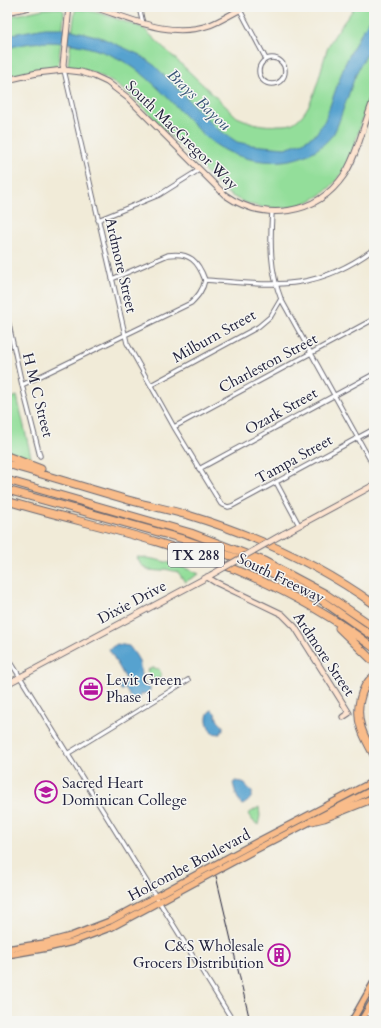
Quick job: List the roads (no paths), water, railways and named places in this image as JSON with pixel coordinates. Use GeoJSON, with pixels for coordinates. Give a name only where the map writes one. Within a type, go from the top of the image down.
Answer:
{"type":"FeatureCollection","features":[{"type":"Feature","properties":{"kind":"highway"},"geometry":{"type":"LineString","coordinates":[[7,456],[94,489]]}},
{"type":"Feature","properties":{"kind":"highway","name":"South Freeway"},"geometry":{"type":"LineString","coordinates":[[7,464],[133,501],[188,515],[240,534],[278,549],[308,564],[374,603]]}},
{"type":"Feature","properties":{"kind":"highway"},"geometry":{"type":"LineString","coordinates":[[7,480],[191,533],[264,561],[324,593],[374,627]]}},
{"type":"Feature","properties":{"kind":"highway"},"geometry":{"type":"LineString","coordinates":[[7,490],[182,539],[259,566],[321,600],[374,637]]}},
{"type":"Feature","properties":{"kind":"highway","name":"South Freeway"},"geometry":{"type":"LineString","coordinates":[[7,501],[57,516],[157,542],[215,561],[284,591],[326,616],[374,648]]}},
{"type":"Feature","properties":{"kind":"highway"},"geometry":{"type":"LineString","coordinates":[[326,616],[374,662]]}},
{"type":"Feature","properties":{"kind":"highway"},"geometry":{"type":"LineString","coordinates":[[372,678],[362,692],[358,713],[363,736],[374,755]]}},
{"type":"Feature","properties":{"kind":"highway"},"geometry":{"type":"LineString","coordinates":[[312,821],[324,818],[374,798]]}},
{"type":"Feature","properties":{"kind":"main road"},"geometry":{"type":"LineString","coordinates":[[7,12],[30,7]]}},
{"type":"Feature","properties":{"kind":"main road","name":"Ardmore Street"},"geometry":{"type":"LineString","coordinates":[[64,70],[62,65],[69,7]]}},
{"type":"Feature","properties":{"kind":"main road"},"geometry":{"type":"LineString","coordinates":[[94,7],[143,24],[166,29],[190,29],[208,25],[245,7]]}},
{"type":"Feature","properties":{"kind":"main road","name":"South MacGregor Way"},"geometry":{"type":"LineString","coordinates":[[7,80],[37,73],[64,70],[94,76],[121,92],[225,195],[248,207],[272,212],[282,212],[309,205],[330,192],[339,183],[352,162],[374,98]]}},
{"type":"Feature","properties":{"kind":"main road","name":"Dixie Drive"},"geometry":{"type":"LineString","coordinates":[[7,684],[209,576],[374,485]]}},
{"type":"Feature","properties":{"kind":"main road","name":"Ardmore Street"},"geometry":{"type":"LineString","coordinates":[[209,576],[274,609],[289,619],[349,713],[344,717]]}},
{"type":"Feature","properties":{"kind":"main road","name":"Holcombe Boulevard"},"geometry":{"type":"LineString","coordinates":[[7,955],[47,948],[94,934],[130,919],[158,900],[253,844],[373,783]]}},
{"type":"Feature","properties":{"kind":"main road","name":"Holcombe Boulevard"},"geometry":{"type":"LineString","coordinates":[[7,949],[45,943],[78,933],[158,900],[312,821],[373,783]]}},
{"type":"Feature","properties":{"kind":"main road"},"geometry":{"type":"LineString","coordinates":[[374,982],[353,1019],[361,1021],[374,999]]}},
{"type":"Feature","properties":{"kind":"street"},"geometry":{"type":"LineString","coordinates":[[139,7],[143,24]]}},
{"type":"Feature","properties":{"kind":"street"},"geometry":{"type":"LineString","coordinates":[[240,10],[266,59]]}},
{"type":"Feature","properties":{"kind":"street"},"geometry":{"type":"LineString","coordinates":[[274,58],[284,65],[284,77],[278,83],[270,85],[266,84],[260,78],[258,69],[262,62],[266,59],[274,58]]}},
{"type":"Feature","properties":{"kind":"street","name":"Ardmore Street"},"geometry":{"type":"LineString","coordinates":[[64,70],[125,335],[131,350],[174,427],[199,469],[224,506]]}},
{"type":"Feature","properties":{"kind":"street"},"geometry":{"type":"LineString","coordinates":[[98,220],[159,195],[199,170]]}},
{"type":"Feature","properties":{"kind":"street"},"geometry":{"type":"LineString","coordinates":[[272,212],[270,246],[275,285],[281,299],[374,467]]}},
{"type":"Feature","properties":{"kind":"street"},"geometry":{"type":"LineString","coordinates":[[205,280],[275,285],[296,283],[328,275],[349,266],[374,249]]}},
{"type":"Feature","properties":{"kind":"street"},"geometry":{"type":"LineString","coordinates":[[22,385],[191,303],[204,287],[205,280],[200,266],[184,255],[176,254],[168,255],[112,279]]}},
{"type":"Feature","properties":{"kind":"street","name":"Milburn Street"},"geometry":{"type":"LineString","coordinates":[[150,385],[258,327],[271,316],[281,299]]}},
{"type":"Feature","properties":{"kind":"street","name":"H M C Street"},"geometry":{"type":"LineString","coordinates":[[7,316],[22,385],[40,456]]}},
{"type":"Feature","properties":{"kind":"street","name":"Charleston Street"},"geometry":{"type":"LineString","coordinates":[[174,427],[374,319]]}},
{"type":"Feature","properties":{"kind":"street","name":"Ozark Street"},"geometry":{"type":"LineString","coordinates":[[199,469],[374,374]]}},
{"type":"Feature","properties":{"kind":"street","name":"Tampa Street"},"geometry":{"type":"LineString","coordinates":[[224,506],[232,506],[374,429]]}},
{"type":"Feature","properties":{"kind":"street"},"geometry":{"type":"LineString","coordinates":[[276,482],[299,525]]}},
{"type":"Feature","properties":{"kind":"street"},"geometry":{"type":"LineString","coordinates":[[7,656],[233,1021]]}},
{"type":"Feature","properties":{"kind":"street"},"geometry":{"type":"LineString","coordinates":[[67,754],[188,680]]}},
{"type":"Feature","properties":{"kind":"street"},"geometry":{"type":"LineString","coordinates":[[366,1013],[374,1015]]}},
{"type":"Feature","properties":{"kind":"water"},"geometry":{"type":"Polygon","coordinates":[[[374,14],[375,32],[373,42],[356,75],[334,133],[323,145],[311,153],[281,161],[250,159],[235,155],[221,148],[202,133],[160,90],[136,69],[108,54],[92,48],[57,42],[22,44],[7,49],[7,35],[45,28],[64,28],[100,37],[140,55],[155,66],[216,128],[237,142],[251,145],[285,148],[303,142],[316,134],[325,120],[344,66],[359,36],[374,14]]]}},
{"type":"Feature","properties":{"kind":"water"},"geometry":{"type":"Polygon","coordinates":[[[117,644],[129,646],[133,651],[139,663],[143,682],[150,688],[148,693],[141,694],[138,701],[134,704],[125,688],[122,691],[119,686],[127,681],[109,649],[117,644]]]}},
{"type":"Feature","properties":{"kind":"water"},"geometry":{"type":"Polygon","coordinates":[[[212,710],[218,721],[223,726],[223,730],[220,734],[212,733],[208,725],[207,716],[212,710]]]}},
{"type":"Feature","properties":{"kind":"water"},"geometry":{"type":"Polygon","coordinates":[[[236,781],[243,782],[252,792],[252,796],[249,800],[242,805],[235,792],[233,783],[236,781]]]}},
{"type":"Feature","properties":{"kind":"railway"},"geometry":{"type":"LineString","coordinates":[[216,876],[250,1021]]}},
{"type":"Feature","properties":{"kind":"place","name":"Levit Green Phase 1"},"geometry":{"type":"Point","coordinates":[91,689]}},
{"type":"Feature","properties":{"kind":"place","name":"Sacred Heart Dominican College"},"geometry":{"type":"Point","coordinates":[46,792]}},
{"type":"Feature","properties":{"kind":"place","name":"C&S Wholesale Grocers Distribution"},"geometry":{"type":"Point","coordinates":[279,955]}},
{"type":"Feature","properties":{"kind":"water label","name":"Brays Bayou"},"geometry":{"type":"Point","coordinates":[199,100]}}]}
